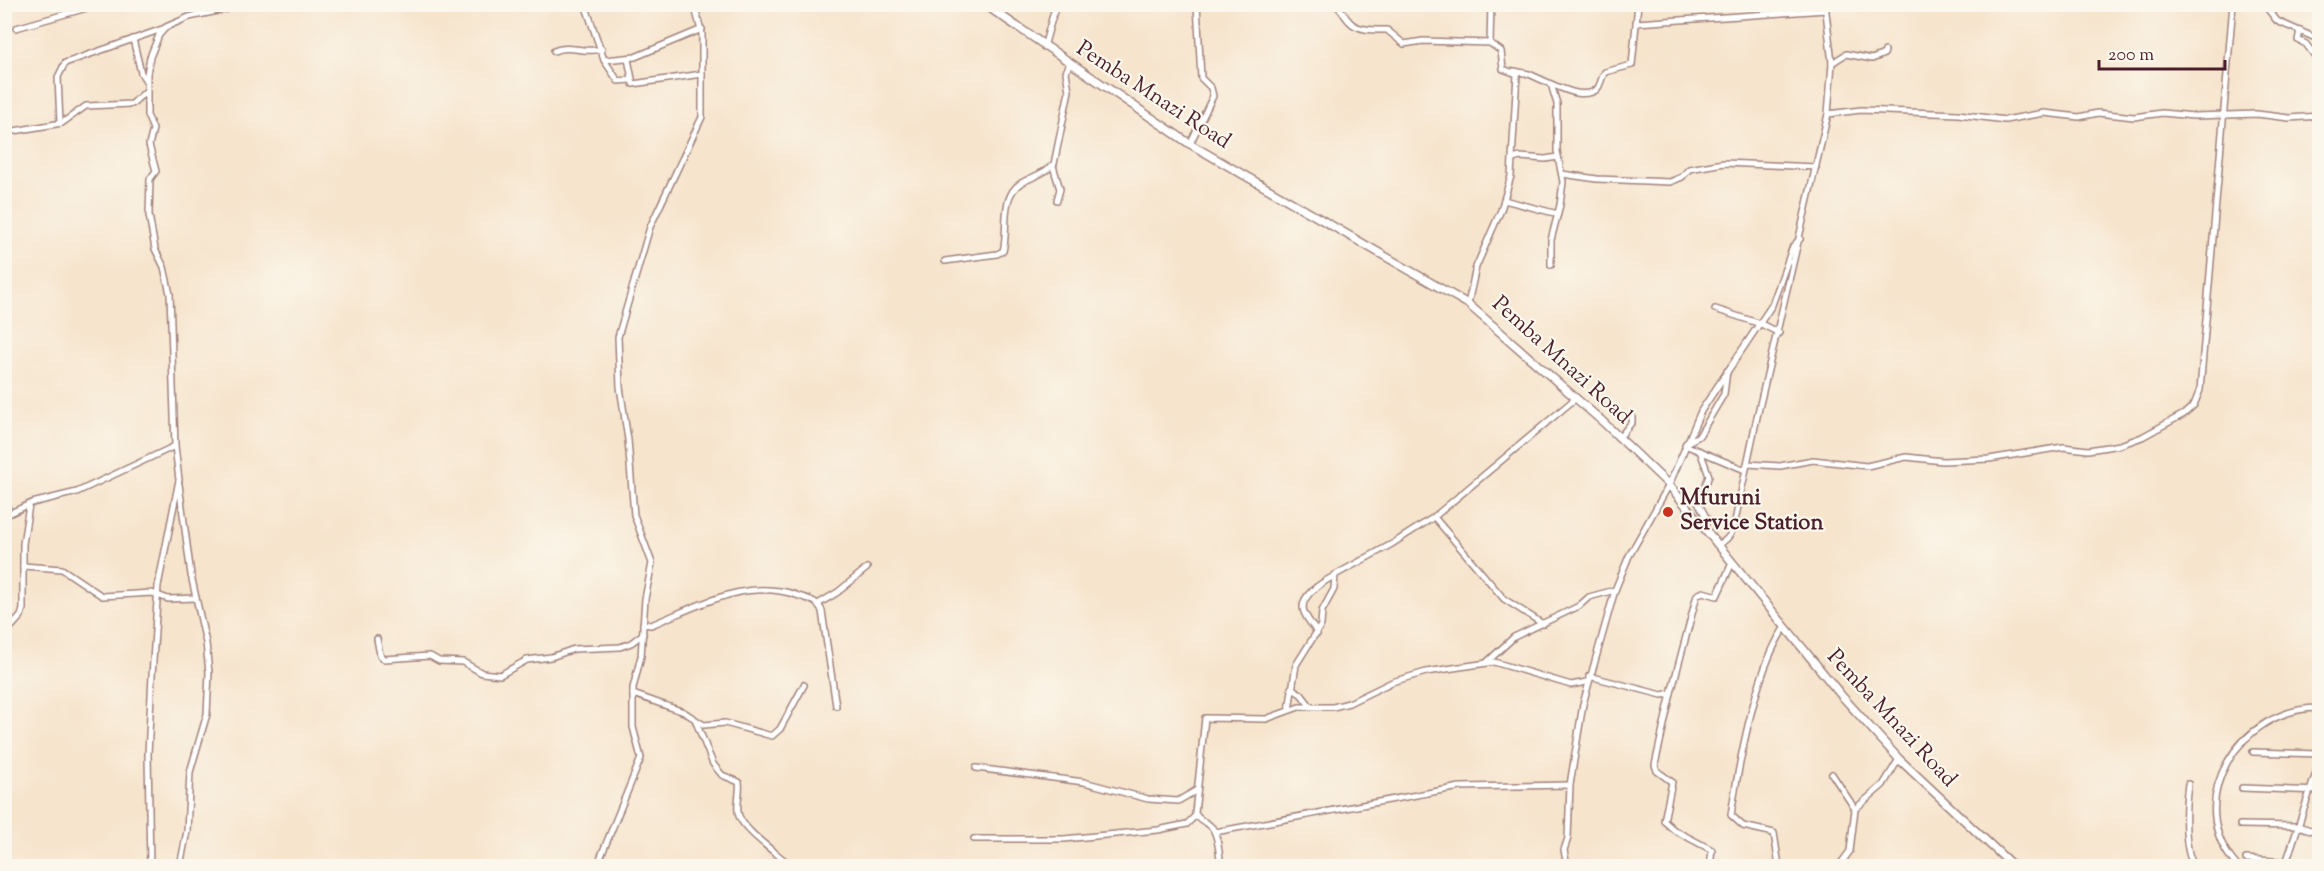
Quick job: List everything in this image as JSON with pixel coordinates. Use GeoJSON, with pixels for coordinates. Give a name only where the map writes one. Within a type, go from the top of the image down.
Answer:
{"type":"FeatureCollection","features":[{"type":"Feature","properties":{"kind":"main road","name":"Pemba Mnazi Road"},"geometry":{"type":"LineString","coordinates":[[984,4],[1044,47],[1190,144],[1468,304],[1490,320],[1669,485],[1841,695],[1899,759],[2013,867]]}},
{"type":"Feature","properties":{"kind":"street"},"geometry":{"type":"LineString","coordinates":[[16,28],[101,4]]}},
{"type":"Feature","properties":{"kind":"street"},"geometry":{"type":"LineString","coordinates":[[60,123],[58,77],[65,63],[166,27],[198,13],[227,9],[234,4]]}},
{"type":"Feature","properties":{"kind":"street"},"geometry":{"type":"LineString","coordinates":[[585,4],[604,60],[618,81],[631,80],[636,84],[702,74]]}},
{"type":"Feature","properties":{"kind":"street"},"geometry":{"type":"LineString","coordinates":[[597,867],[641,758],[633,727],[633,694],[652,563],[634,515],[627,433],[620,387],[618,337],[650,227],[702,117],[702,29],[694,4]]}},
{"type":"Feature","properties":{"kind":"street"},"geometry":{"type":"LineString","coordinates":[[1044,47],[1056,4]]}},
{"type":"Feature","properties":{"kind":"street"},"geometry":{"type":"LineString","coordinates":[[1190,144],[1213,96],[1210,88],[1201,78],[1197,4]]}},
{"type":"Feature","properties":{"kind":"street"},"geometry":{"type":"LineString","coordinates":[[1332,4],[1340,8],[1350,23],[1372,30],[1387,30],[1404,44],[1423,41],[1490,43],[1503,54],[1503,69],[1529,74],[1567,91],[1586,93],[1598,88],[1605,72],[1630,67],[1634,58],[1638,4]]}},
{"type":"Feature","properties":{"kind":"street"},"geometry":{"type":"LineString","coordinates":[[1484,4],[1491,6],[1490,43]]}},
{"type":"Feature","properties":{"kind":"street"},"geometry":{"type":"LineString","coordinates":[[1686,444],[1746,467],[1813,460],[1855,466],[1906,457],[1943,461],[1989,459],[2063,447],[2088,450],[2130,443],[2184,414],[2194,405],[2200,390],[2233,4]]}},
{"type":"Feature","properties":{"kind":"street"},"geometry":{"type":"LineString","coordinates":[[2264,4],[2277,21],[2319,40]]}},
{"type":"Feature","properties":{"kind":"street"},"geometry":{"type":"LineString","coordinates":[[1636,23],[1825,7],[1832,63],[1828,114],[1731,534],[1724,542],[1717,545]]}},
{"type":"Feature","properties":{"kind":"street"},"geometry":{"type":"LineString","coordinates":[[166,27],[159,35],[150,57],[146,91],[147,115],[153,129],[149,145],[156,171],[150,179],[149,215],[155,249],[164,267],[172,318],[171,399],[175,446],[196,598],[208,658],[208,702],[203,729],[190,772],[187,831],[180,867]]}},
{"type":"Feature","properties":{"kind":"street"},"geometry":{"type":"LineString","coordinates":[[604,60],[628,58],[702,29]]}},
{"type":"Feature","properties":{"kind":"street"},"geometry":{"type":"LineString","coordinates":[[2300,31],[2298,40],[2306,44],[2319,63]]}},
{"type":"Feature","properties":{"kind":"street"},"geometry":{"type":"LineString","coordinates":[[133,39],[141,73],[147,82]]}},
{"type":"Feature","properties":{"kind":"street"},"geometry":{"type":"LineString","coordinates":[[554,51],[562,48],[594,52],[602,49]]}},
{"type":"Feature","properties":{"kind":"street"},"geometry":{"type":"LineString","coordinates":[[1832,63],[1846,54],[1873,58],[1885,51]]}},
{"type":"Feature","properties":{"kind":"street"},"geometry":{"type":"LineString","coordinates":[[628,58],[631,80]]}},
{"type":"Feature","properties":{"kind":"street"},"geometry":{"type":"LineString","coordinates":[[1057,200],[1060,189],[1053,166],[1069,91],[1066,72],[1070,63]]}},
{"type":"Feature","properties":{"kind":"street"},"geometry":{"type":"LineString","coordinates":[[1468,304],[1476,267],[1504,200],[1511,176],[1517,74],[1513,71]]}},
{"type":"Feature","properties":{"kind":"street"},"geometry":{"type":"LineString","coordinates":[[1551,84],[1557,104],[1558,157],[1562,174],[1558,214],[1551,240],[1551,266]]}},
{"type":"Feature","properties":{"kind":"street"},"geometry":{"type":"LineString","coordinates":[[4,131],[60,123],[86,106],[132,104],[146,91]]}},
{"type":"Feature","properties":{"kind":"street"},"geometry":{"type":"LineString","coordinates":[[1828,114],[1861,110],[1958,114],[2005,120],[2044,113],[2079,117],[2098,113],[2123,117],[2162,113],[2194,116],[2257,114],[2289,118],[2319,116]]}},
{"type":"Feature","properties":{"kind":"street"},"geometry":{"type":"LineString","coordinates":[[4,126],[14,131]]}},
{"type":"Feature","properties":{"kind":"street"},"geometry":{"type":"LineString","coordinates":[[1513,159],[1558,157]]}},
{"type":"Feature","properties":{"kind":"street"},"geometry":{"type":"LineString","coordinates":[[1562,174],[1597,179],[1670,182],[1682,177],[1689,169],[1724,163],[1816,167]]}},
{"type":"Feature","properties":{"kind":"street"},"geometry":{"type":"LineString","coordinates":[[945,261],[1002,252],[1006,232],[1004,220],[1014,190],[1022,182],[1053,166]]}},
{"type":"Feature","properties":{"kind":"street"},"geometry":{"type":"LineString","coordinates":[[1504,200],[1558,214]]}},
{"type":"Feature","properties":{"kind":"street"},"geometry":{"type":"LineString","coordinates":[[1568,867],[1564,850],[1568,838],[1570,785],[1588,679],[1615,590],[1629,556],[1669,485],[1701,411],[1772,305],[1793,246],[1800,239]]}},
{"type":"Feature","properties":{"kind":"street"},"geometry":{"type":"LineString","coordinates":[[1715,309],[1761,324],[1779,333]]}},
{"type":"Feature","properties":{"kind":"street"},"geometry":{"type":"LineString","coordinates":[[1686,444],[1699,436],[1724,393],[1727,369]]}},
{"type":"Feature","properties":{"kind":"street"},"geometry":{"type":"LineString","coordinates":[[1317,634],[1304,612],[1304,605],[1311,591],[1434,517],[1576,398]]}},
{"type":"Feature","properties":{"kind":"street"},"geometry":{"type":"LineString","coordinates":[[1619,438],[1632,422],[1632,416]]}},
{"type":"Feature","properties":{"kind":"street"},"geometry":{"type":"LineString","coordinates":[[4,495],[7,514],[28,505],[77,492],[175,446]]}},
{"type":"Feature","properties":{"kind":"street"},"geometry":{"type":"LineString","coordinates":[[1700,451],[1709,476],[1698,502],[1708,522],[1704,529]]}},
{"type":"Feature","properties":{"kind":"street"},"geometry":{"type":"LineString","coordinates":[[150,867],[148,754],[157,594],[179,480]]}},
{"type":"Feature","properties":{"kind":"street"},"geometry":{"type":"LineString","coordinates":[[4,635],[21,616],[28,505]]}},
{"type":"Feature","properties":{"kind":"street"},"geometry":{"type":"LineString","coordinates":[[1434,517],[1504,599],[1543,624]]}},
{"type":"Feature","properties":{"kind":"street"},"geometry":{"type":"LineString","coordinates":[[1710,866],[1712,850],[1674,830],[1664,821],[1672,782],[1657,771],[1655,765],[1697,595],[1703,592],[1717,596],[1732,563]]}},
{"type":"Feature","properties":{"kind":"street"},"geometry":{"type":"LineString","coordinates":[[23,566],[62,568],[102,596],[157,594],[168,599],[196,598]]}},
{"type":"Feature","properties":{"kind":"street"},"geometry":{"type":"LineString","coordinates":[[818,604],[838,592],[867,568]]}},
{"type":"Feature","properties":{"kind":"street"},"geometry":{"type":"LineString","coordinates":[[1288,710],[1296,665],[1322,623],[1323,609],[1334,589],[1334,576]]}},
{"type":"Feature","properties":{"kind":"street"},"geometry":{"type":"LineString","coordinates":[[643,624],[651,625],[740,591],[776,590],[818,604],[822,610],[836,706]]}},
{"type":"Feature","properties":{"kind":"street"},"geometry":{"type":"LineString","coordinates":[[1486,663],[1514,637],[1579,606],[1589,597],[1615,590]]}},
{"type":"Feature","properties":{"kind":"street"},"geometry":{"type":"LineString","coordinates":[[1779,867],[1774,833],[1743,826],[1731,815],[1754,706],[1771,652],[1785,627]]}},
{"type":"Feature","properties":{"kind":"street"},"geometry":{"type":"LineString","coordinates":[[377,639],[380,655],[384,659],[430,656],[439,661],[463,662],[482,673],[495,676],[504,675],[527,660],[574,649],[627,645],[643,634]]}},
{"type":"Feature","properties":{"kind":"street"},"geometry":{"type":"LineString","coordinates":[[974,839],[1064,839],[1158,830],[1187,824],[1196,815],[1204,718],[1266,719],[1288,710],[1333,707],[1349,703],[1386,685],[1426,672],[1486,663],[1501,663],[1534,676],[1571,685],[1588,679],[1662,695],[1671,693]]}},
{"type":"Feature","properties":{"kind":"street"},"geometry":{"type":"LineString","coordinates":[[633,694],[678,709],[696,722],[708,726],[725,723],[760,735],[774,736],[804,685]]}},
{"type":"Feature","properties":{"kind":"street"},"geometry":{"type":"LineString","coordinates":[[1291,688],[1301,694],[1311,707]]}},
{"type":"Feature","properties":{"kind":"street"},"geometry":{"type":"LineString","coordinates":[[2237,867],[2222,843],[2216,819],[2217,790],[2230,756],[2241,741],[2272,718],[2301,709],[2319,708]]}},
{"type":"Feature","properties":{"kind":"street"},"geometry":{"type":"LineString","coordinates":[[696,722],[713,764],[722,775],[739,782],[738,812],[741,819],[768,848],[791,867]]}},
{"type":"Feature","properties":{"kind":"street"},"geometry":{"type":"LineString","coordinates":[[2253,753],[2319,754]]}},
{"type":"Feature","properties":{"kind":"street"},"geometry":{"type":"LineString","coordinates":[[1855,809],[1883,785],[1899,759]]}},
{"type":"Feature","properties":{"kind":"street"},"geometry":{"type":"LineString","coordinates":[[2285,864],[2319,761]]}},
{"type":"Feature","properties":{"kind":"street"},"geometry":{"type":"LineString","coordinates":[[976,768],[1084,782],[1148,799],[1178,801],[1197,790]]}},
{"type":"Feature","properties":{"kind":"street"},"geometry":{"type":"LineString","coordinates":[[1832,774],[1855,809],[1850,851],[1839,867]]}},
{"type":"Feature","properties":{"kind":"street"},"geometry":{"type":"LineString","coordinates":[[2188,784],[2186,799],[2188,851],[2194,867]]}},
{"type":"Feature","properties":{"kind":"street"},"geometry":{"type":"LineString","coordinates":[[1215,832],[1460,787],[1570,785]]}},
{"type":"Feature","properties":{"kind":"street"},"geometry":{"type":"LineString","coordinates":[[2242,788],[2319,791]]}},
{"type":"Feature","properties":{"kind":"street"},"geometry":{"type":"LineString","coordinates":[[1196,815],[1215,832],[1221,867]]}},
{"type":"Feature","properties":{"kind":"street"},"geometry":{"type":"LineString","coordinates":[[2240,825],[2298,826],[2319,832]]}},
{"type":"Feature","properties":{"kind":"street"},"geometry":{"type":"LineString","coordinates":[[2246,860],[2301,867]]}},
{"type":"Feature","properties":{"kind":"place","name":"Mfuruni Service Station"},"geometry":{"type":"Point","coordinates":[1668,512]}}]}
